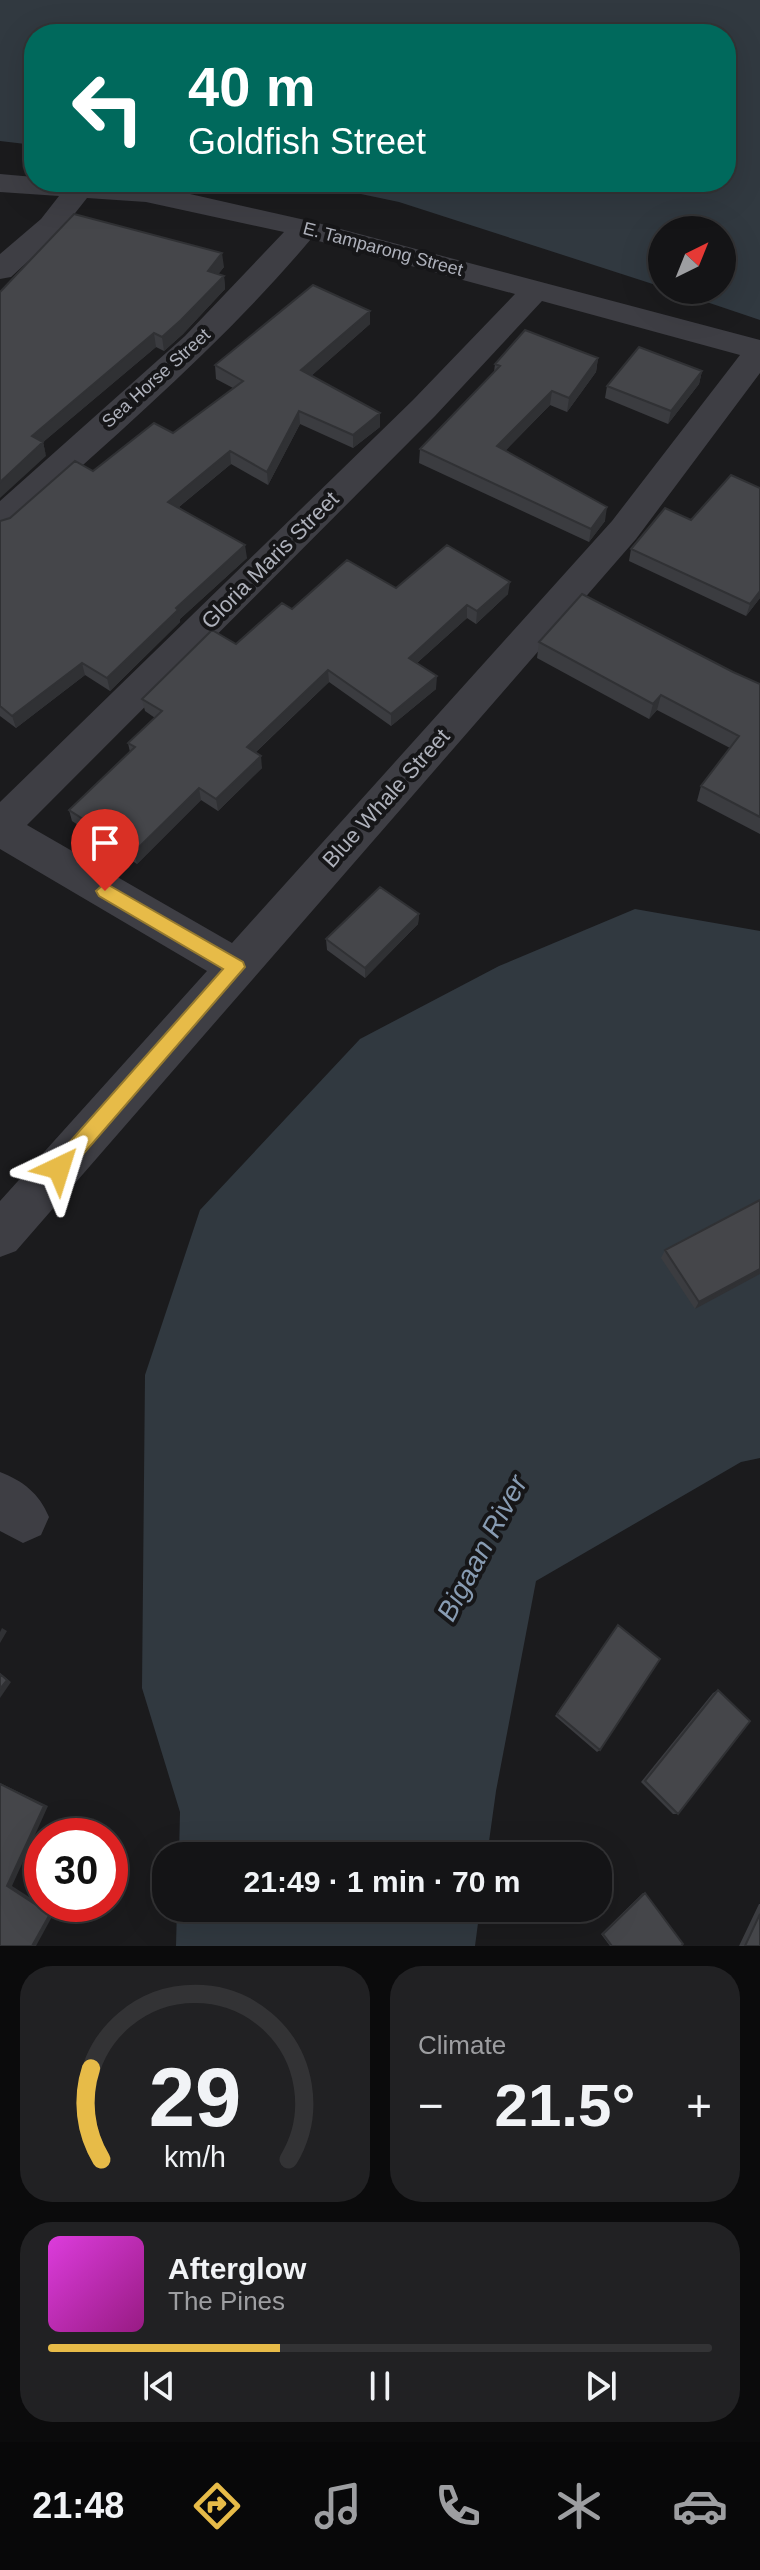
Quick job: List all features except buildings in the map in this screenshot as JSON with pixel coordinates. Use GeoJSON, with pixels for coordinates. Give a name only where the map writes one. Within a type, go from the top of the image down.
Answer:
{"type":"FeatureCollection","features":[{"type":"Feature","properties":{"kind":"street","name":"E. Tamparong Street"},"geometry":{"type":"LineString","coordinates":[[0,183],[24,184]]}},
{"type":"Feature","properties":{"kind":"street"},"geometry":{"type":"LineString","coordinates":[[0,270],[51,225],[77,192]]}},
{"type":"Feature","properties":{"kind":"street","name":"E. Tamparong Street"},"geometry":{"type":"LineString","coordinates":[[133,192],[304,228],[760,350]]}},
{"type":"Feature","properties":{"kind":"street","name":"Sea Horse Street"},"geometry":{"type":"LineString","coordinates":[[0,520],[211,329],[276,263],[304,228]]}},
{"type":"Feature","properties":{"kind":"street","name":"Gloria Maris Street"},"geometry":{"type":"LineString","coordinates":[[0,828],[435,397],[536,290]]}},
{"type":"Feature","properties":{"kind":"street","name":"Blue Whale Street"},"geometry":{"type":"LineString","coordinates":[[0,1235],[624,530],[760,350]]}},
{"type":"Feature","properties":{"kind":"street"},"geometry":{"type":"LineString","coordinates":[[0,828],[236,967]]}},
{"type":"Feature","properties":{"kind":"water"},"geometry":{"type":"Polygon","coordinates":[[[0,0],[760,0],[760,320],[713,304],[736,304],[736,216],[648,216],[648,282],[399,202],[352,192],[736,192],[736,24],[24,24],[24,144],[0,141],[0,0]]]}},
{"type":"Feature","properties":{"kind":"water","name":"Bigaan River"},"geometry":{"type":"Polygon","coordinates":[[[635,909],[760,931],[760,1458],[741,1462],[536,1581],[489,1842],[179,1842],[180,1812],[142,1688],[145,1375],[200,1210],[360,1039],[499,966],[635,909]]]}},
{"type":"Feature","properties":{"kind":"water"},"geometry":{"type":"Polygon","coordinates":[[[177,1922],[478,1922],[475,1946],[176,1946],[177,1922]]]}},
{"type":"Feature","properties":{"kind":"route"},"geometry":{"type":"LineString","coordinates":[[59,1168],[236,967],[105,891]]}}]}
